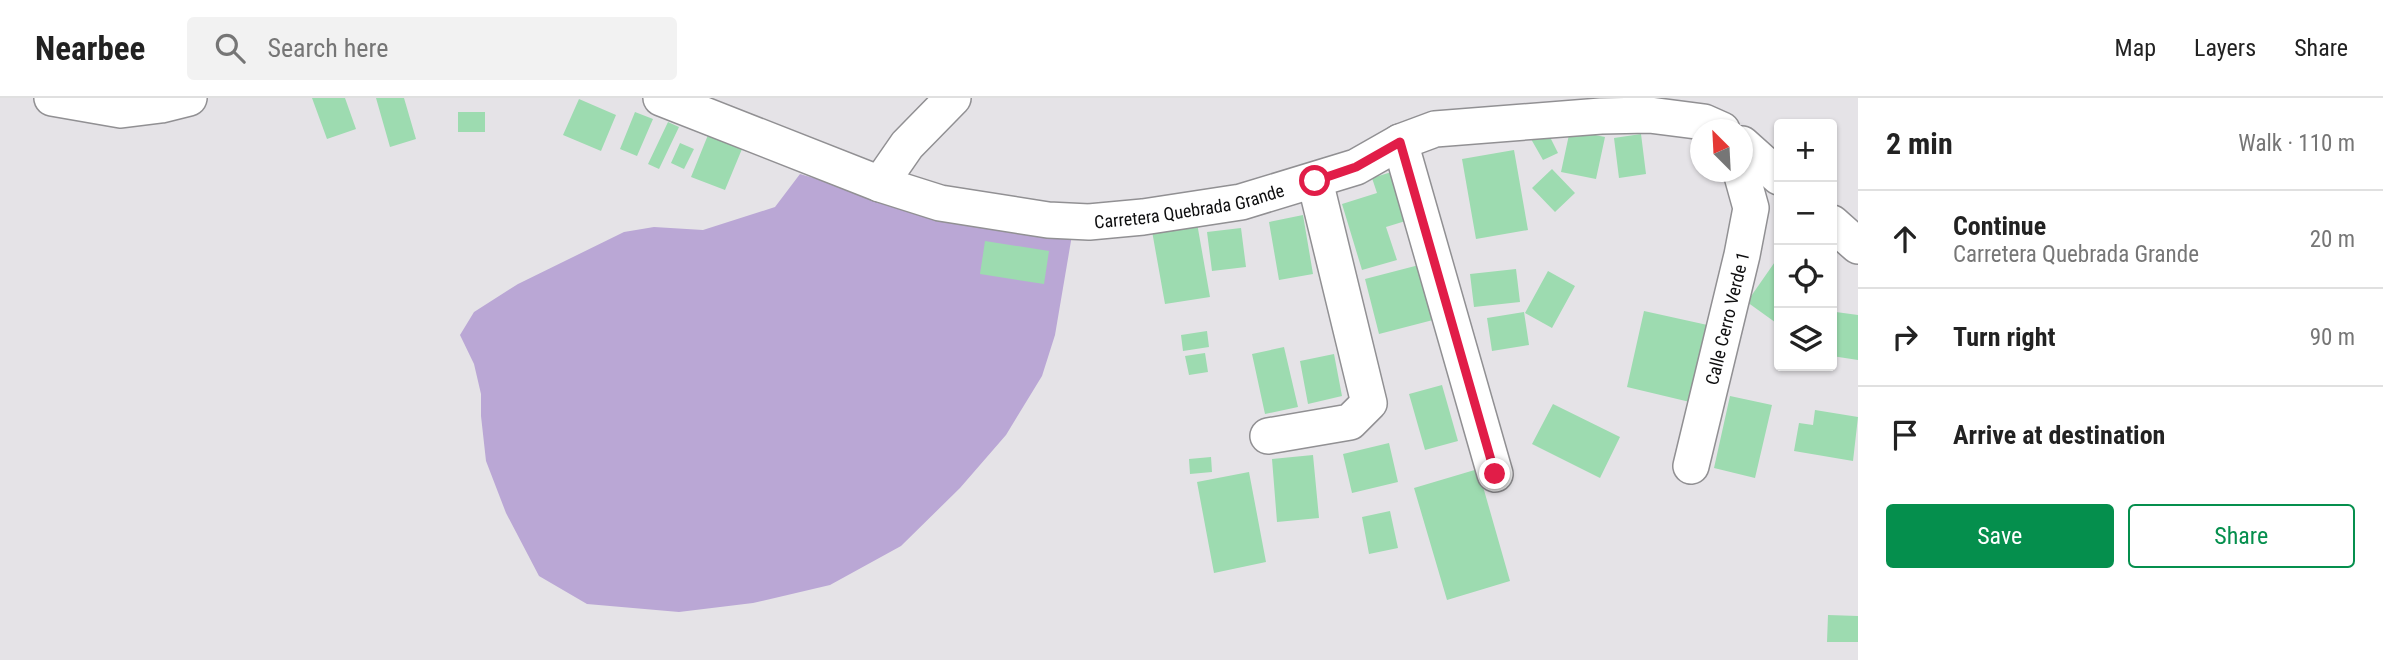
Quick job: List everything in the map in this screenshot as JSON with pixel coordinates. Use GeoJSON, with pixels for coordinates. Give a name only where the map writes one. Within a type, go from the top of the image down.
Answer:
{"type":"FeatureCollection","features":[{"type":"Feature","properties":{"kind":"street"},"geometry":{"type":"LineString","coordinates":[[52,98],[121,110],[170,100]]}},
{"type":"Feature","properties":{"kind":"street","name":"Carretera Quebrada Grande"},"geometry":{"type":"LineString","coordinates":[[661,98],[880,184],[940,202],[1048,220],[1089,222],[1241,202],[1356,167],[1400,142],[1435,129],[1601,116],[1649,115],[1690,120]]}},
{"type":"Feature","properties":{"kind":"street"},"geometry":{"type":"LineString","coordinates":[[880,184],[907,145],[953,98]]}},
{"type":"Feature","properties":{"kind":"street"},"geometry":{"type":"LineString","coordinates":[[1400,142],[1495,474]]}},
{"type":"Feature","properties":{"kind":"street"},"geometry":{"type":"LineString","coordinates":[[1753,154],[1774,173]]}},
{"type":"Feature","properties":{"kind":"street"},"geometry":{"type":"LineString","coordinates":[[1268,436],[1350,422],[1368,403],[1315,181]]}},
{"type":"Feature","properties":{"kind":"street","name":"Calle Cerro Verde 1"},"geometry":{"type":"LineString","coordinates":[[1691,466],[1742,256],[1751,208],[1744,182]]}},
{"type":"Feature","properties":{"kind":"street"},"geometry":{"type":"LineString","coordinates":[[1837,227],[1858,246]]}},
{"type":"Feature","properties":{"kind":"shaded area"},"geometry":{"type":"Polygon","coordinates":[[[800,174],[902,204],[1072,235],[1055,335],[1042,376],[1006,435],[960,488],[901,546],[830,585],[753,603],[679,612],[587,604],[539,576],[506,513],[486,461],[481,394],[474,364],[460,335],[474,312],[518,284],[624,232],[654,227],[703,230],[775,207],[800,174]]]}},
{"type":"Feature","properties":{"kind":"building"},"geometry":{"type":"Polygon","coordinates":[[[312,98],[345,98],[356,129],[327,139],[312,98]]]}},
{"type":"Feature","properties":{"kind":"building"},"geometry":{"type":"Polygon","coordinates":[[[376,98],[404,98],[416,139],[390,147],[376,98]]]}},
{"type":"Feature","properties":{"kind":"building"},"geometry":{"type":"Polygon","coordinates":[[[579,99],[616,115],[601,151],[563,135],[579,99]]]}},
{"type":"Feature","properties":{"kind":"building"},"geometry":{"type":"Polygon","coordinates":[[[458,112],[485,112],[485,132],[458,132],[458,112]]]}},
{"type":"Feature","properties":{"kind":"building"},"geometry":{"type":"Polygon","coordinates":[[[635,112],[653,119],[637,156],[620,149],[635,112]]]}},
{"type":"Feature","properties":{"kind":"building"},"geometry":{"type":"Polygon","coordinates":[[[668,122],[679,127],[659,169],[648,164],[668,122]]]}},
{"type":"Feature","properties":{"kind":"building"},"geometry":{"type":"Polygon","coordinates":[[[1570,130],[1605,137],[1596,179],[1561,172],[1570,130]]]}},
{"type":"Feature","properties":{"kind":"building"},"geometry":{"type":"Polygon","coordinates":[[[1547,131],[1558,153],[1543,160],[1531,139],[1547,131]]]}},
{"type":"Feature","properties":{"kind":"building"},"geometry":{"type":"Polygon","coordinates":[[[1641,134],[1646,174],[1619,178],[1614,138],[1641,134]]]}},
{"type":"Feature","properties":{"kind":"building"},"geometry":{"type":"Polygon","coordinates":[[[708,135],[742,149],[725,190],[691,177],[708,135]]]}},
{"type":"Feature","properties":{"kind":"building"},"geometry":{"type":"Polygon","coordinates":[[[680,143],[694,149],[684,169],[671,163],[680,143]]]}},
{"type":"Feature","properties":{"kind":"building"},"geometry":{"type":"Polygon","coordinates":[[[1514,150],[1528,230],[1476,239],[1462,159],[1514,150]]]}},
{"type":"Feature","properties":{"kind":"building"},"geometry":{"type":"Polygon","coordinates":[[[1552,169],[1575,193],[1555,212],[1532,188],[1552,169]]]}},
{"type":"Feature","properties":{"kind":"building"},"geometry":{"type":"Polygon","coordinates":[[[1398,170],[1412,219],[1386,227],[1397,260],[1362,270],[1342,204],[1377,193],[1372,178],[1398,170]]]}},
{"type":"Feature","properties":{"kind":"building"},"geometry":{"type":"Polygon","coordinates":[[[1303,215],[1313,274],[1279,280],[1269,222],[1303,215]]]}},
{"type":"Feature","properties":{"kind":"building"},"geometry":{"type":"Polygon","coordinates":[[[1197,223],[1210,297],[1165,304],[1152,231],[1197,223]]]}},
{"type":"Feature","properties":{"kind":"building"},"geometry":{"type":"Polygon","coordinates":[[[1241,228],[1246,267],[1212,271],[1207,232],[1241,228]]]}},
{"type":"Feature","properties":{"kind":"building"},"geometry":{"type":"Polygon","coordinates":[[[985,241],[1049,251],[1044,284],[980,274],[985,241]]]}},
{"type":"Feature","properties":{"kind":"building"},"geometry":{"type":"Polygon","coordinates":[[[1774,263],[1774,321],[1747,302],[1774,263]]]}},
{"type":"Feature","properties":{"kind":"building"},"geometry":{"type":"Polygon","coordinates":[[[1419,265],[1433,320],[1379,334],[1365,279],[1419,265]]]}},
{"type":"Feature","properties":{"kind":"building"},"geometry":{"type":"Polygon","coordinates":[[[1516,269],[1520,302],[1474,307],[1470,274],[1516,269]]]}},
{"type":"Feature","properties":{"kind":"building"},"geometry":{"type":"Polygon","coordinates":[[[1548,271],[1575,286],[1552,328],[1525,313],[1548,271]]]}},
{"type":"Feature","properties":{"kind":"building"},"geometry":{"type":"Polygon","coordinates":[[[1644,311],[1712,326],[1694,403],[1627,387],[1644,311]]]}},
{"type":"Feature","properties":{"kind":"building"},"geometry":{"type":"Polygon","coordinates":[[[1524,312],[1529,345],[1492,351],[1487,318],[1524,312]]]}},
{"type":"Feature","properties":{"kind":"building"},"geometry":{"type":"Polygon","coordinates":[[[1837,312],[1858,315],[1858,360],[1837,357],[1837,312]]]}},
{"type":"Feature","properties":{"kind":"building"},"geometry":{"type":"Polygon","coordinates":[[[1207,331],[1209,347],[1183,351],[1181,335],[1207,331]]]}},
{"type":"Feature","properties":{"kind":"building"},"geometry":{"type":"Polygon","coordinates":[[[1284,347],[1298,407],[1265,414],[1252,354],[1284,347]]]}},
{"type":"Feature","properties":{"kind":"building"},"geometry":{"type":"Polygon","coordinates":[[[1205,353],[1208,372],[1189,375],[1185,356],[1205,353]]]}},
{"type":"Feature","properties":{"kind":"building"},"geometry":{"type":"Polygon","coordinates":[[[1334,354],[1342,396],[1308,404],[1300,361],[1334,354]]]}},
{"type":"Feature","properties":{"kind":"building"},"geometry":{"type":"Polygon","coordinates":[[[1442,385],[1458,441],[1425,450],[1409,394],[1442,385]]]}},
{"type":"Feature","properties":{"kind":"building"},"geometry":{"type":"Polygon","coordinates":[[[1730,396],[1772,405],[1755,478],[1714,468],[1730,396]]]}},
{"type":"Feature","properties":{"kind":"building"},"geometry":{"type":"Polygon","coordinates":[[[1553,404],[1620,437],[1600,478],[1532,444],[1553,404]]]}},
{"type":"Feature","properties":{"kind":"building"},"geometry":{"type":"Polygon","coordinates":[[[1815,410],[1858,417],[1853,461],[1794,451],[1799,423],[1813,425],[1815,410]]]}},
{"type":"Feature","properties":{"kind":"building"},"geometry":{"type":"Polygon","coordinates":[[[1389,443],[1398,482],[1352,493],[1343,454],[1389,443]]]}},
{"type":"Feature","properties":{"kind":"building"},"geometry":{"type":"Polygon","coordinates":[[[1313,455],[1319,518],[1277,522],[1272,459],[1313,455]]]}},
{"type":"Feature","properties":{"kind":"building"},"geometry":{"type":"Polygon","coordinates":[[[1211,457],[1212,472],[1190,474],[1189,459],[1211,457]]]}},
{"type":"Feature","properties":{"kind":"building"},"geometry":{"type":"Polygon","coordinates":[[[1478,469],[1510,581],[1447,600],[1414,488],[1478,469]]]}},
{"type":"Feature","properties":{"kind":"building"},"geometry":{"type":"Polygon","coordinates":[[[1249,472],[1266,562],[1214,573],[1197,482],[1249,472]]]}},
{"type":"Feature","properties":{"kind":"building"},"geometry":{"type":"Polygon","coordinates":[[[1390,511],[1398,548],[1369,554],[1362,517],[1390,511]]]}},
{"type":"Feature","properties":{"kind":"building"},"geometry":{"type":"Polygon","coordinates":[[[1828,615],[1858,616],[1858,642],[1827,642],[1828,615]]]}},
{"type":"Feature","properties":{"kind":"route"},"geometry":{"type":"LineString","coordinates":[[1315,181],[1356,167],[1400,142],[1495,474]]}}]}
